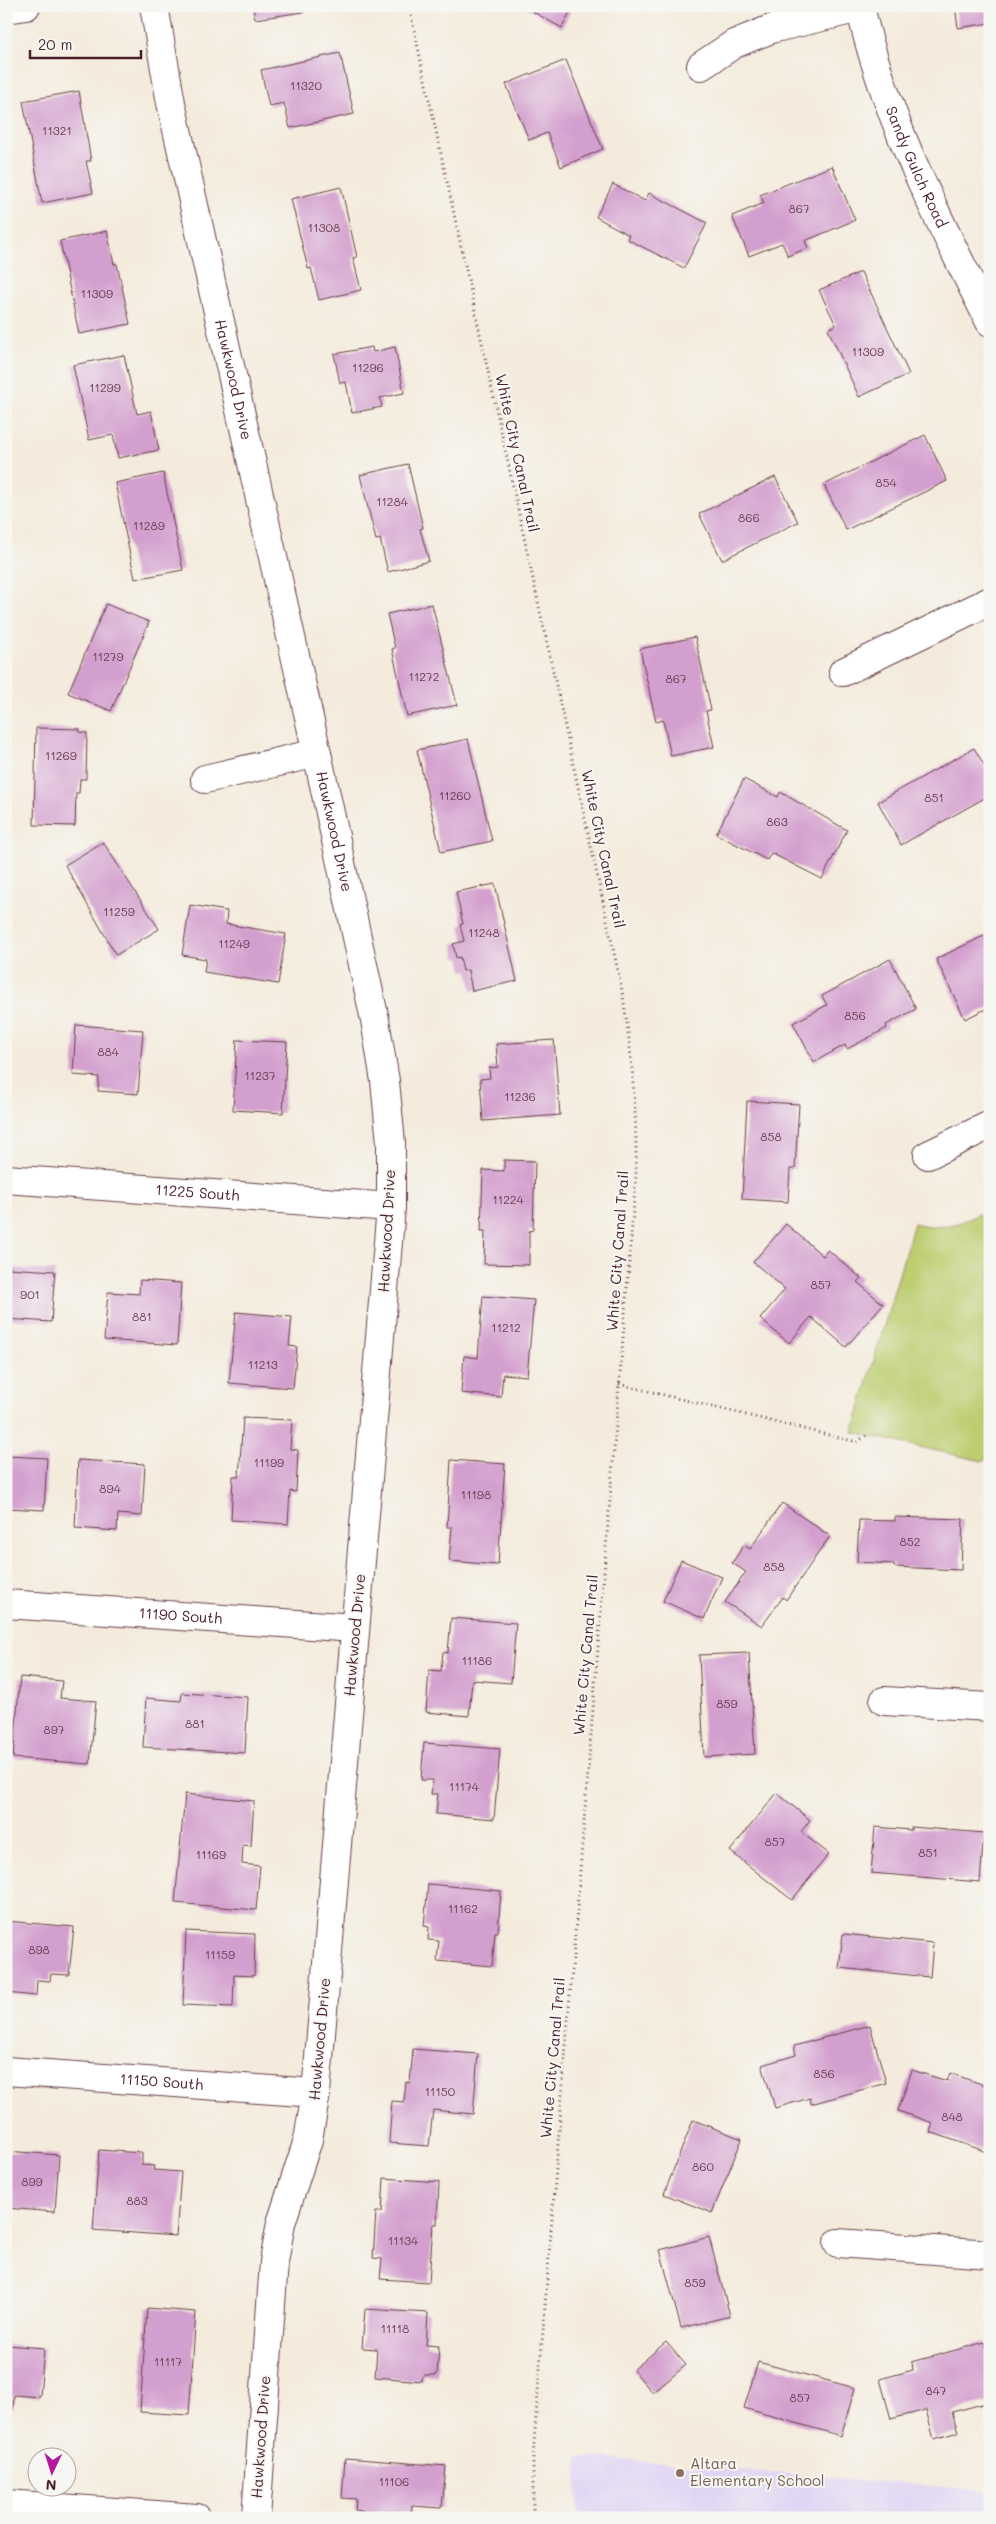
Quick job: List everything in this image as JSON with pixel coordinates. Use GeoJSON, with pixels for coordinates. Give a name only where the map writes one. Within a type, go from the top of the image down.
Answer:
{"type":"FeatureCollection","features":[{"type":"Feature","properties":{"kind":"street"},"geometry":{"type":"LineString","coordinates":[[6,9],[26,6]]}},
{"type":"Feature","properties":{"kind":"street","name":"Hawkwood Drive"},"geometry":{"type":"LineString","coordinates":[[154,6],[170,103],[317,753],[375,1020],[385,1081],[391,1143],[390,1207],[316,2093],[308,2140],[281,2224],[274,2262],[256,2518]]}},
{"type":"Feature","properties":{"kind":"street"},"geometry":{"type":"LineString","coordinates":[[701,66],[734,44],[771,29],[860,7]]}},
{"type":"Feature","properties":{"kind":"street","name":"Sandy Gulch Road"},"geometry":{"type":"LineString","coordinates":[[860,7],[882,84],[910,160],[990,322]]}},
{"type":"Feature","properties":{"kind":"street"},"geometry":{"type":"LineString","coordinates":[[843,672],[990,601]]}},
{"type":"Feature","properties":{"kind":"street","name":"Hawkwood Drive"},"geometry":{"type":"LineString","coordinates":[[205,779],[317,753]]}},
{"type":"Feature","properties":{"kind":"street"},"geometry":{"type":"LineString","coordinates":[[928,1155],[990,1126]]}},
{"type":"Feature","properties":{"kind":"street","name":"11225 South"},"geometry":{"type":"LineString","coordinates":[[6,1179],[390,1207]]}},
{"type":"Feature","properties":{"kind":"street","name":"11190 South"},"geometry":{"type":"LineString","coordinates":[[6,1604],[355,1628]]}},
{"type":"Feature","properties":{"kind":"street"},"geometry":{"type":"LineString","coordinates":[[884,1701],[990,1707]]}},
{"type":"Feature","properties":{"kind":"street","name":"11150 South"},"geometry":{"type":"LineString","coordinates":[[6,2071],[316,2093]]}},
{"type":"Feature","properties":{"kind":"street"},"geometry":{"type":"LineString","coordinates":[[838,2243],[990,2254]]}},
{"type":"Feature","properties":{"kind":"street"},"geometry":{"type":"LineString","coordinates":[[6,2504],[197,2518]]}},
{"type":"Feature","properties":{"kind":"path","name":"White City Canal Trail"},"geometry":{"type":"LineString","coordinates":[[409,6],[621,985],[629,1032],[636,1128],[636,1176],[533,2456],[533,2518]]}},
{"type":"Feature","properties":{"kind":"path"},"geometry":{"type":"LineString","coordinates":[[619,1384],[858,1442],[867,1435]]}},
{"type":"Feature","properties":{"kind":"shaded area","name":"Altara Elementary School"},"geometry":{"type":"Polygon","coordinates":[[[577,2456],[990,2491],[990,2518],[577,2518],[577,2456]]]}},
{"type":"Feature","properties":{"kind":"green space"},"geometry":{"type":"Polygon","coordinates":[[[979,1214],[990,1228],[990,1457],[982,1461],[853,1432],[914,1223],[948,1226],[979,1214]]]}},
{"type":"Feature","properties":{"kind":"building"},"geometry":{"type":"Polygon","coordinates":[[[253,6],[303,6],[304,12],[255,19],[253,6]]]}},
{"type":"Feature","properties":{"kind":"building"},"geometry":{"type":"Polygon","coordinates":[[[523,6],[573,6],[562,28],[523,6]]]}},
{"type":"Feature","properties":{"kind":"building"},"geometry":{"type":"Polygon","coordinates":[[[955,6],[990,6],[990,23],[958,28],[955,6]]]}},
{"type":"Feature","properties":{"kind":"building"},"geometry":{"type":"Polygon","coordinates":[[[340,53],[354,114],[290,128],[284,103],[269,106],[261,70],[340,53]]]}},
{"type":"Feature","properties":{"kind":"building"},"geometry":{"type":"Polygon","coordinates":[[[566,60],[603,149],[561,167],[547,133],[529,140],[506,84],[566,60]]]}},
{"type":"Feature","properties":{"kind":"building"},"geometry":{"type":"Polygon","coordinates":[[[79,91],[91,161],[86,161],[93,193],[42,203],[23,101],[79,91]]]}},
{"type":"Feature","properties":{"kind":"building"},"geometry":{"type":"Polygon","coordinates":[[[832,166],[855,220],[805,241],[808,248],[788,256],[782,243],[749,256],[732,216],[764,203],[760,195],[832,166]]]}},
{"type":"Feature","properties":{"kind":"building"},"geometry":{"type":"Polygon","coordinates":[[[613,184],[645,201],[649,193],[707,223],[684,268],[627,239],[629,235],[596,217],[613,184]]]}},
{"type":"Feature","properties":{"kind":"building"},"geometry":{"type":"Polygon","coordinates":[[[341,187],[357,257],[353,258],[361,290],[319,300],[311,268],[308,269],[291,199],[341,187]]]}},
{"type":"Feature","properties":{"kind":"building"},"geometry":{"type":"Polygon","coordinates":[[[107,231],[114,264],[117,264],[130,324],[79,334],[60,241],[107,231]]]}},
{"type":"Feature","properties":{"kind":"building"},"geometry":{"type":"Polygon","coordinates":[[[861,272],[909,374],[859,397],[828,329],[836,325],[819,290],[861,272]]]}},
{"type":"Feature","properties":{"kind":"building"},"geometry":{"type":"Polygon","coordinates":[[[372,347],[373,352],[395,347],[404,393],[380,398],[382,407],[352,413],[346,382],[340,383],[334,354],[372,347]]]}},
{"type":"Feature","properties":{"kind":"building"},"geometry":{"type":"Polygon","coordinates":[[[124,355],[137,414],[151,411],[159,450],[118,458],[113,435],[89,440],[73,365],[124,355]]]}},
{"type":"Feature","properties":{"kind":"building"},"geometry":{"type":"Polygon","coordinates":[[[925,435],[947,481],[846,530],[824,485],[925,435]]]}},
{"type":"Feature","properties":{"kind":"building"},"geometry":{"type":"Polygon","coordinates":[[[408,464],[423,528],[420,529],[429,561],[388,572],[380,539],[376,540],[360,475],[408,464]]]}},
{"type":"Feature","properties":{"kind":"building"},"geometry":{"type":"Polygon","coordinates":[[[163,473],[183,570],[135,579],[115,483],[163,473]]]}},
{"type":"Feature","properties":{"kind":"building"},"geometry":{"type":"Polygon","coordinates":[[[775,477],[798,522],[722,560],[699,514],[775,477]]]}},
{"type":"Feature","properties":{"kind":"building"},"geometry":{"type":"Polygon","coordinates":[[[106,604],[149,622],[111,711],[68,693],[106,604]]]}},
{"type":"Feature","properties":{"kind":"building"},"geometry":{"type":"Polygon","coordinates":[[[432,604],[457,705],[407,716],[392,649],[395,648],[387,614],[432,604]]]}},
{"type":"Feature","properties":{"kind":"building"},"geometry":{"type":"Polygon","coordinates":[[[695,637],[711,710],[706,711],[714,747],[671,756],[663,720],[656,722],[640,649],[695,637]]]}},
{"type":"Feature","properties":{"kind":"building"},"geometry":{"type":"Polygon","coordinates":[[[36,728],[80,729],[79,732],[87,733],[86,779],[80,779],[79,793],[76,793],[75,826],[34,825],[36,728]]]}},
{"type":"Feature","properties":{"kind":"building"},"geometry":{"type":"Polygon","coordinates":[[[468,739],[492,841],[441,852],[417,750],[468,739]]]}},
{"type":"Feature","properties":{"kind":"building"},"geometry":{"type":"Polygon","coordinates":[[[974,748],[990,775],[990,795],[901,845],[878,802],[974,748]]]}},
{"type":"Feature","properties":{"kind":"building"},"geometry":{"type":"Polygon","coordinates":[[[744,779],[778,797],[780,792],[847,830],[822,879],[771,853],[767,860],[716,834],[744,779]]]}},
{"type":"Feature","properties":{"kind":"building"},"geometry":{"type":"Polygon","coordinates":[[[103,842],[159,929],[116,955],[65,865],[103,842]]]}},
{"type":"Feature","properties":{"kind":"building"},"geometry":{"type":"Polygon","coordinates":[[[495,884],[517,981],[472,991],[468,970],[463,971],[460,957],[456,958],[453,944],[464,941],[460,925],[463,924],[456,892],[495,884]]]}},
{"type":"Feature","properties":{"kind":"building"},"geometry":{"type":"Polygon","coordinates":[[[190,905],[227,911],[226,924],[286,934],[278,984],[204,972],[206,959],[182,955],[190,905]]]}},
{"type":"Feature","properties":{"kind":"building"},"geometry":{"type":"Polygon","coordinates":[[[990,933],[990,1007],[965,1019],[936,959],[990,933]]]}},
{"type":"Feature","properties":{"kind":"building"},"geometry":{"type":"Polygon","coordinates":[[[890,959],[916,1009],[886,1025],[887,1028],[847,1049],[845,1045],[814,1062],[793,1023],[827,1005],[822,996],[890,959]]]}},
{"type":"Feature","properties":{"kind":"building"},"geometry":{"type":"Polygon","coordinates":[[[76,1025],[143,1030],[138,1094],[98,1091],[99,1077],[73,1075],[76,1025]]]}},
{"type":"Feature","properties":{"kind":"building"},"geometry":{"type":"Polygon","coordinates":[[[237,1040],[287,1042],[283,1113],[233,1110],[237,1040]]]}},
{"type":"Feature","properties":{"kind":"building"},"geometry":{"type":"Polygon","coordinates":[[[554,1040],[560,1115],[483,1121],[480,1079],[490,1078],[489,1068],[498,1067],[496,1044],[554,1040]]]}},
{"type":"Feature","properties":{"kind":"building"},"geometry":{"type":"Polygon","coordinates":[[[747,1101],[799,1104],[795,1169],[790,1169],[788,1202],[742,1199],[747,1101]]]}},
{"type":"Feature","properties":{"kind":"building"},"geometry":{"type":"Polygon","coordinates":[[[504,1160],[535,1161],[533,1230],[529,1231],[529,1265],[484,1264],[485,1231],[481,1231],[483,1170],[504,1171],[504,1160]]]}},
{"type":"Feature","properties":{"kind":"building"},"geometry":{"type":"Polygon","coordinates":[[[786,1224],[823,1256],[828,1250],[861,1278],[857,1282],[883,1304],[846,1347],[811,1317],[789,1343],[760,1319],[785,1289],[753,1262],[786,1224]]]}},
{"type":"Feature","properties":{"kind":"building"},"geometry":{"type":"Polygon","coordinates":[[[6,1268],[55,1271],[51,1322],[6,1319],[6,1268]]]}},
{"type":"Feature","properties":{"kind":"building"},"geometry":{"type":"Polygon","coordinates":[[[140,1280],[181,1283],[177,1345],[104,1340],[108,1292],[139,1294],[140,1280]]]}},
{"type":"Feature","properties":{"kind":"building"},"geometry":{"type":"Polygon","coordinates":[[[483,1296],[534,1300],[527,1376],[503,1374],[501,1397],[461,1393],[464,1356],[478,1358],[483,1296]]]}},
{"type":"Feature","properties":{"kind":"building"},"geometry":{"type":"Polygon","coordinates":[[[236,1312],[292,1317],[289,1346],[297,1347],[293,1388],[229,1383],[236,1312]]]}},
{"type":"Feature","properties":{"kind":"building"},"geometry":{"type":"Polygon","coordinates":[[[243,1418],[292,1420],[290,1449],[298,1450],[296,1492],[290,1491],[288,1524],[231,1520],[233,1476],[239,1476],[243,1418]]]}},
{"type":"Feature","properties":{"kind":"building"},"geometry":{"type":"Polygon","coordinates":[[[6,1456],[47,1458],[44,1510],[6,1508],[6,1456]]]}},
{"type":"Feature","properties":{"kind":"building"},"geometry":{"type":"Polygon","coordinates":[[[78,1460],[145,1464],[142,1516],[118,1514],[117,1531],[75,1528],[78,1460]]]}},
{"type":"Feature","properties":{"kind":"building"},"geometry":{"type":"Polygon","coordinates":[[[451,1460],[505,1464],[498,1565],[449,1561],[452,1527],[447,1527],[451,1460]]]}},
{"type":"Feature","properties":{"kind":"building"},"geometry":{"type":"Polygon","coordinates":[[[782,1503],[830,1536],[786,1600],[783,1597],[762,1626],[725,1602],[746,1572],[732,1563],[744,1545],[750,1549],[782,1503]]]}},
{"type":"Feature","properties":{"kind":"building"},"geometry":{"type":"Polygon","coordinates":[[[895,1517],[963,1519],[961,1570],[894,1567],[894,1564],[857,1562],[859,1520],[895,1521],[895,1517]]]}},
{"type":"Feature","properties":{"kind":"building"},"geometry":{"type":"Polygon","coordinates":[[[681,1560],[722,1577],[704,1619],[663,1601],[681,1560]]]}},
{"type":"Feature","properties":{"kind":"building"},"geometry":{"type":"Polygon","coordinates":[[[451,1618],[516,1623],[511,1683],[472,1680],[469,1716],[426,1712],[429,1670],[441,1671],[443,1652],[448,1653],[451,1618]]]}},
{"type":"Feature","properties":{"kind":"building"},"geometry":{"type":"Polygon","coordinates":[[[749,1653],[755,1754],[704,1757],[699,1655],[749,1653]]]}},
{"type":"Feature","properties":{"kind":"building"},"geometry":{"type":"Polygon","coordinates":[[[20,1677],[62,1681],[60,1698],[96,1701],[90,1764],[13,1758],[20,1677]]]}},
{"type":"Feature","properties":{"kind":"building"},"geometry":{"type":"Polygon","coordinates":[[[182,1693],[248,1697],[245,1753],[143,1747],[146,1698],[181,1701],[182,1693]]]}},
{"type":"Feature","properties":{"kind":"building"},"geometry":{"type":"Polygon","coordinates":[[[424,1743],[500,1749],[494,1819],[436,1814],[438,1794],[431,1794],[433,1780],[421,1780],[424,1743]]]}},
{"type":"Feature","properties":{"kind":"building"},"geometry":{"type":"Polygon","coordinates":[[[777,1793],[810,1820],[801,1832],[829,1854],[792,1900],[730,1851],[777,1793]]]}},
{"type":"Feature","properties":{"kind":"building"},"geometry":{"type":"Polygon","coordinates":[[[185,1794],[254,1801],[251,1846],[243,1845],[242,1864],[260,1866],[256,1910],[175,1903],[185,1794]]]}},
{"type":"Feature","properties":{"kind":"building"},"geometry":{"type":"Polygon","coordinates":[[[875,1827],[911,1830],[911,1827],[984,1833],[980,1882],[871,1873],[875,1827]]]}},
{"type":"Feature","properties":{"kind":"building"},"geometry":{"type":"Polygon","coordinates":[[[428,1884],[501,1891],[498,1932],[495,1932],[492,1966],[437,1961],[439,1941],[428,1940],[429,1927],[424,1926],[428,1884]]]}},
{"type":"Feature","properties":{"kind":"building"},"geometry":{"type":"Polygon","coordinates":[[[6,1921],[74,1927],[69,1975],[51,1974],[50,1981],[37,1980],[36,1996],[6,1993],[6,1921]]]}},
{"type":"Feature","properties":{"kind":"building"},"geometry":{"type":"Polygon","coordinates":[[[186,1931],[255,1934],[254,1976],[234,1975],[233,2007],[183,2005],[186,1931]]]}},
{"type":"Feature","properties":{"kind":"building"},"geometry":{"type":"Polygon","coordinates":[[[843,1934],[933,1943],[930,1977],[839,1968],[843,1934]]]}},
{"type":"Feature","properties":{"kind":"building"},"geometry":{"type":"Polygon","coordinates":[[[870,2025],[886,2083],[811,2104],[810,2098],[775,2108],[762,2065],[796,2055],[794,2046],[870,2025]]]}},
{"type":"Feature","properties":{"kind":"building"},"geometry":{"type":"Polygon","coordinates":[[[413,2049],[478,2054],[473,2114],[433,2110],[429,2146],[389,2143],[392,2101],[404,2102],[406,2082],[410,2083],[413,2049]]]}},
{"type":"Feature","properties":{"kind":"building"},"geometry":{"type":"Polygon","coordinates":[[[912,2070],[947,2081],[950,2073],[990,2087],[990,2153],[930,2132],[933,2123],[898,2111],[912,2070]]]}},
{"type":"Feature","properties":{"kind":"building"},"geometry":{"type":"Polygon","coordinates":[[[693,2120],[742,2139],[712,2213],[664,2194],[693,2120]]]}},
{"type":"Feature","properties":{"kind":"building"},"geometry":{"type":"Polygon","coordinates":[[[99,2150],[142,2153],[142,2165],[154,2166],[153,2170],[181,2172],[176,2236],[93,2230],[99,2150]]]}},
{"type":"Feature","properties":{"kind":"building"},"geometry":{"type":"Polygon","coordinates":[[[6,2151],[59,2155],[55,2212],[6,2208],[6,2151]]]}},
{"type":"Feature","properties":{"kind":"building"},"geometry":{"type":"Polygon","coordinates":[[[384,2178],[439,2182],[437,2224],[433,2224],[429,2282],[380,2279],[382,2259],[373,2258],[376,2212],[382,2212],[384,2178]]]}},
{"type":"Feature","properties":{"kind":"building"},"geometry":{"type":"Polygon","coordinates":[[[709,2237],[730,2316],[681,2328],[660,2250],[709,2237]]]}},
{"type":"Feature","properties":{"kind":"building"},"geometry":{"type":"Polygon","coordinates":[[[147,2308],[196,2312],[189,2415],[140,2412],[147,2308]]]}},
{"type":"Feature","properties":{"kind":"building"},"geometry":{"type":"Polygon","coordinates":[[[365,2309],[428,2313],[426,2345],[439,2346],[437,2375],[423,2375],[422,2381],[375,2377],[377,2349],[362,2348],[365,2309]]]}},
{"type":"Feature","properties":{"kind":"building"},"geometry":{"type":"Polygon","coordinates":[[[666,2342],[686,2365],[653,2393],[633,2370],[666,2342]]]}},
{"type":"Feature","properties":{"kind":"building"},"geometry":{"type":"Polygon","coordinates":[[[985,2342],[990,2359],[990,2402],[952,2412],[958,2432],[934,2439],[926,2410],[891,2419],[880,2379],[913,2370],[912,2362],[985,2342]]]}},
{"type":"Feature","properties":{"kind":"building"},"geometry":{"type":"Polygon","coordinates":[[[6,2345],[44,2348],[40,2397],[14,2395],[13,2409],[6,2408],[6,2345]]]}},
{"type":"Feature","properties":{"kind":"building"},"geometry":{"type":"Polygon","coordinates":[[[758,2362],[855,2388],[841,2436],[744,2408],[758,2362]]]}},
{"type":"Feature","properties":{"kind":"building"},"geometry":{"type":"Polygon","coordinates":[[[345,2458],[446,2466],[442,2508],[412,2506],[411,2518],[361,2518],[362,2511],[355,2510],[356,2499],[342,2498],[345,2458]]]}},
{"type":"Feature","properties":{"kind":"place","name":"Altara Elementary School"},"geometry":{"type":"Point","coordinates":[680,2473]}}]}
